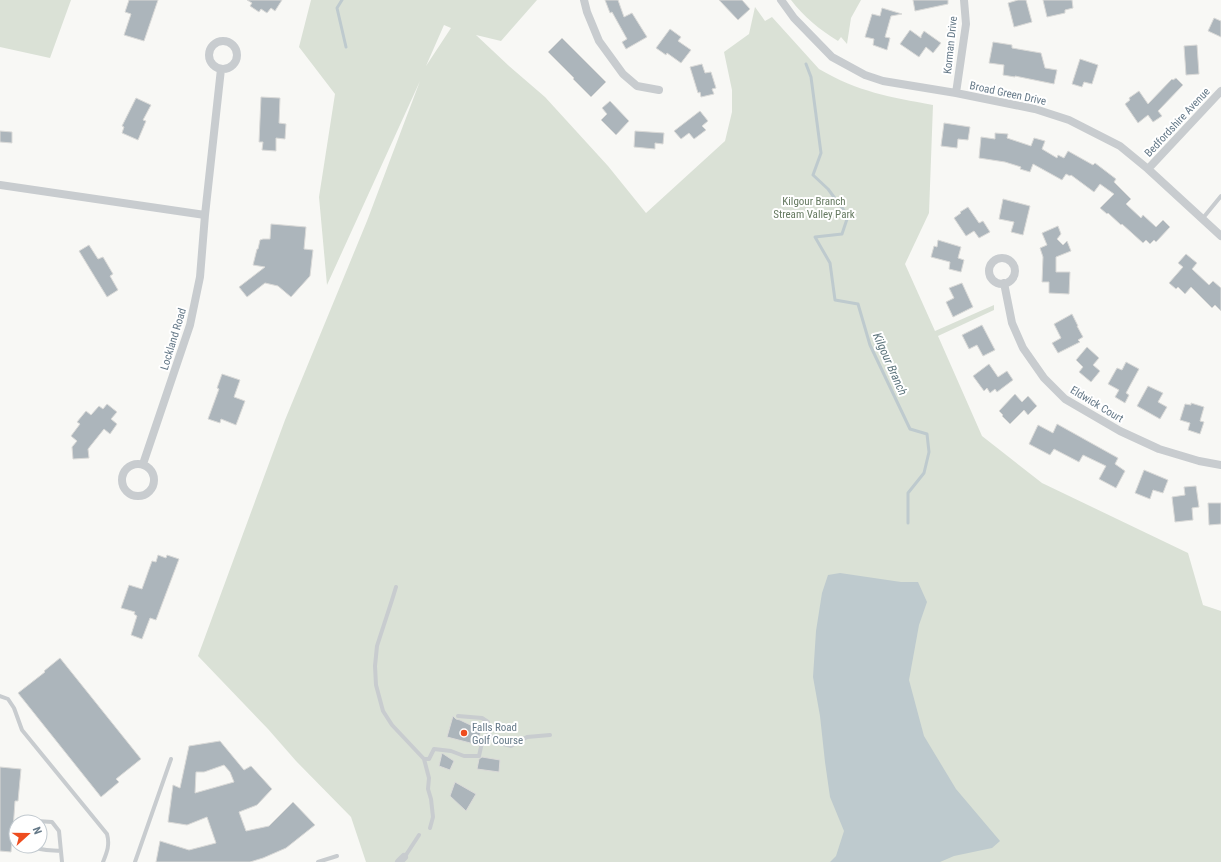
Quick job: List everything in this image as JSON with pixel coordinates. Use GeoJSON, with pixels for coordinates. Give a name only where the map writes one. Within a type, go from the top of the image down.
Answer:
{"type":"FeatureCollection","features":[{"type":"Feature","properties":{"kind":"street"},"geometry":{"type":"LineString","coordinates":[[584,0],[587,12],[599,41],[623,74],[637,86],[659,90]]}},
{"type":"Feature","properties":{"kind":"street","name":"Broad Green Drive"},"geometry":{"type":"LineString","coordinates":[[781,0],[794,18],[832,57],[865,75],[883,81],[956,93],[1035,109],[1069,120],[1120,146],[1203,218],[1221,236]]}},
{"type":"Feature","properties":{"kind":"street","name":"Korman Drive"},"geometry":{"type":"LineString","coordinates":[[956,93],[966,24],[964,0]]}},
{"type":"Feature","properties":{"kind":"street","name":"Lockland Road"},"geometry":{"type":"LineString","coordinates":[[143,464],[190,325],[200,277],[205,215],[221,69]]}},
{"type":"Feature","properties":{"kind":"street","name":"Bedfordshire Avenue"},"geometry":{"type":"LineString","coordinates":[[1148,169],[1221,91]]}},
{"type":"Feature","properties":{"kind":"street"},"geometry":{"type":"LineString","coordinates":[[0,185],[205,215]]}},
{"type":"Feature","properties":{"kind":"street","name":"Eldwick Court"},"geometry":{"type":"LineString","coordinates":[[1004,284],[1012,323],[1023,348],[1044,378],[1065,399],[1120,430],[1159,449],[1199,461],[1221,465]]}},
{"type":"Feature","properties":{"kind":"street"},"geometry":{"type":"LineString","coordinates":[[133,464],[143,464],[148,467],[153,475],[153,485],[151,490],[143,496],[132,496],[124,490],[122,485],[122,475],[128,466],[133,464]]}},
{"type":"Feature","properties":{"kind":"lane"},"geometry":{"type":"LineString","coordinates":[[1203,218],[1221,196]]}},
{"type":"Feature","properties":{"kind":"lane"},"geometry":{"type":"LineString","coordinates":[[396,587],[377,646],[375,666],[376,685],[383,711],[392,725],[424,759],[433,817],[430,828]]}},
{"type":"Feature","properties":{"kind":"lane"},"geometry":{"type":"LineString","coordinates":[[0,696],[8,699],[14,708],[22,730],[107,834],[109,848],[103,862]]}},
{"type":"Feature","properties":{"kind":"lane"},"geometry":{"type":"LineString","coordinates":[[458,716],[482,718],[488,722],[489,734],[495,742],[511,746],[527,737],[550,735]]}},
{"type":"Feature","properties":{"kind":"lane"},"geometry":{"type":"LineString","coordinates":[[424,759],[429,759],[434,749],[451,751],[464,756],[479,756],[483,738],[489,734]]}},
{"type":"Feature","properties":{"kind":"lane"},"geometry":{"type":"LineString","coordinates":[[135,862],[171,759]]}},
{"type":"Feature","properties":{"kind":"lane"},"geometry":{"type":"LineString","coordinates":[[48,822],[52,822],[59,831],[62,862]]}},
{"type":"Feature","properties":{"kind":"lane"},"geometry":{"type":"LineString","coordinates":[[403,860],[419,835]]}},
{"type":"Feature","properties":{"kind":"lane"},"geometry":{"type":"LineString","coordinates":[[48,849],[61,851]]}},
{"type":"Feature","properties":{"kind":"lane"},"geometry":{"type":"LineString","coordinates":[[318,862],[337,856]]}},
{"type":"Feature","properties":{"kind":"green space"},"geometry":{"type":"Polygon","coordinates":[[[0,0],[71,0],[50,58],[0,47],[0,0]]]}},
{"type":"Feature","properties":{"kind":"green space","name":"Falls Road Golf Course"},"geometry":{"type":"Polygon","coordinates":[[[311,0],[537,0],[501,41],[476,35],[545,97],[608,166],[646,213],[725,141],[732,112],[732,90],[724,52],[749,34],[755,7],[765,21],[772,17],[819,69],[833,77],[874,93],[933,105],[929,213],[905,264],[935,331],[994,305],[994,310],[938,336],[982,436],[1042,483],[1188,553],[1203,605],[1221,611],[1221,862],[366,862],[351,817],[296,761],[268,729],[198,656],[285,420],[367,221],[420,81],[327,285],[319,197],[335,94],[299,47],[311,0]],[[444,25],[426,66],[451,28],[444,25]]]}},
{"type":"Feature","properties":{"kind":"green space"},"geometry":{"type":"Polygon","coordinates":[[[791,0],[861,0],[851,18],[847,44],[841,37],[838,41],[819,28],[801,12],[791,0]]]}},
{"type":"Feature","properties":{"kind":"shaded area"},"geometry":{"type":"Polygon","coordinates":[[[840,573],[901,582],[918,582],[927,602],[919,625],[909,680],[924,736],[956,789],[1000,841],[992,848],[954,856],[940,862],[830,862],[836,856],[844,831],[830,797],[820,716],[813,677],[816,631],[822,593],[828,575],[840,573]]]}},
{"type":"Feature","properties":{"kind":"building"},"geometry":{"type":"Polygon","coordinates":[[[129,0],[158,0],[144,41],[124,35],[131,14],[125,12],[129,0]]]}},
{"type":"Feature","properties":{"kind":"building"},"geometry":{"type":"Polygon","coordinates":[[[247,0],[282,0],[275,11],[271,8],[267,13],[261,9],[259,12],[250,6],[252,3],[247,0]]]}},
{"type":"Feature","properties":{"kind":"building"},"geometry":{"type":"Polygon","coordinates":[[[605,0],[618,0],[624,17],[632,13],[647,37],[626,49],[622,42],[627,39],[612,12],[610,13],[605,0]]]}},
{"type":"Feature","properties":{"kind":"building"},"geometry":{"type":"Polygon","coordinates":[[[719,0],[742,0],[750,9],[738,20],[719,0]]]}},
{"type":"Feature","properties":{"kind":"building"},"geometry":{"type":"Polygon","coordinates":[[[913,0],[948,0],[948,4],[915,11],[913,0]]]}},
{"type":"Feature","properties":{"kind":"building"},"geometry":{"type":"Polygon","coordinates":[[[1018,0],[1026,0],[1032,22],[1014,27],[1008,3],[1018,0]]]}},
{"type":"Feature","properties":{"kind":"building"},"geometry":{"type":"Polygon","coordinates":[[[1043,0],[1072,0],[1073,8],[1065,10],[1065,13],[1047,17],[1043,0]]]}},
{"type":"Feature","properties":{"kind":"building"},"geometry":{"type":"Polygon","coordinates":[[[882,8],[902,14],[891,16],[885,37],[890,38],[887,50],[873,45],[874,39],[865,37],[872,14],[880,16],[882,8]]]}},
{"type":"Feature","properties":{"kind":"building"},"geometry":{"type":"Polygon","coordinates":[[[1214,18],[1221,21],[1221,37],[1208,31],[1214,18]]]}},
{"type":"Feature","properties":{"kind":"building"},"geometry":{"type":"Polygon","coordinates":[[[670,29],[681,37],[678,41],[691,50],[681,63],[667,53],[666,55],[656,48],[670,29]]]}},
{"type":"Feature","properties":{"kind":"building"},"geometry":{"type":"Polygon","coordinates":[[[910,30],[921,38],[924,31],[941,43],[933,53],[926,47],[919,57],[900,44],[910,30]]]}},
{"type":"Feature","properties":{"kind":"building"},"geometry":{"type":"Polygon","coordinates":[[[562,38],[606,82],[591,97],[548,52],[562,38]]]}},
{"type":"Feature","properties":{"kind":"building"},"geometry":{"type":"Polygon","coordinates":[[[993,42],[1012,45],[1012,48],[1041,53],[1045,68],[1057,70],[1054,84],[1003,75],[1004,65],[989,63],[993,42]]]}},
{"type":"Feature","properties":{"kind":"building"},"geometry":{"type":"Polygon","coordinates":[[[1197,45],[1199,74],[1186,75],[1184,46],[1197,45]]]}},
{"type":"Feature","properties":{"kind":"building"},"geometry":{"type":"Polygon","coordinates":[[[1080,59],[1098,65],[1092,84],[1084,82],[1082,87],[1072,84],[1080,59]]]}},
{"type":"Feature","properties":{"kind":"building"},"geometry":{"type":"Polygon","coordinates":[[[702,64],[705,73],[711,72],[716,88],[712,89],[714,94],[701,97],[700,92],[698,93],[690,67],[702,64]]]}},
{"type":"Feature","properties":{"kind":"building"},"geometry":{"type":"Polygon","coordinates":[[[1176,78],[1183,85],[1158,111],[1162,116],[1153,122],[1148,115],[1138,123],[1125,104],[1130,100],[1129,98],[1139,91],[1148,104],[1172,79],[1173,80],[1176,78]]]}},
{"type":"Feature","properties":{"kind":"building"},"geometry":{"type":"Polygon","coordinates":[[[261,97],[280,98],[279,123],[286,124],[285,139],[276,138],[276,151],[262,150],[263,142],[259,142],[261,97]]]}},
{"type":"Feature","properties":{"kind":"building"},"geometry":{"type":"Polygon","coordinates":[[[136,98],[151,105],[143,120],[146,121],[138,140],[122,133],[124,127],[122,126],[136,98]]]}},
{"type":"Feature","properties":{"kind":"building"},"geometry":{"type":"Polygon","coordinates":[[[610,101],[629,121],[616,135],[601,120],[607,114],[602,108],[610,101]]]}},
{"type":"Feature","properties":{"kind":"building"},"geometry":{"type":"Polygon","coordinates":[[[700,111],[708,121],[702,126],[706,130],[694,139],[689,133],[681,139],[674,131],[700,111]]]}},
{"type":"Feature","properties":{"kind":"building"},"geometry":{"type":"Polygon","coordinates":[[[944,123],[970,127],[968,140],[958,139],[957,148],[941,146],[944,123]]]}},
{"type":"Feature","properties":{"kind":"building"},"geometry":{"type":"Polygon","coordinates":[[[0,131],[12,132],[12,143],[0,142],[0,131]]]}},
{"type":"Feature","properties":{"kind":"building"},"geometry":{"type":"Polygon","coordinates":[[[635,131],[664,133],[663,144],[655,143],[655,149],[634,147],[635,131]]]}},
{"type":"Feature","properties":{"kind":"building"},"geometry":{"type":"Polygon","coordinates":[[[995,133],[1008,134],[1007,138],[1031,146],[1034,138],[1045,141],[1042,149],[1057,158],[1058,155],[1064,158],[1068,151],[1093,165],[1095,163],[1116,179],[1114,182],[1131,199],[1126,204],[1141,218],[1143,215],[1156,227],[1163,220],[1170,227],[1156,242],[1154,240],[1150,244],[1146,240],[1143,243],[1122,224],[1121,225],[1100,208],[1114,194],[1100,184],[1094,192],[1071,175],[1066,174],[1062,180],[1033,164],[1030,172],[1020,169],[1021,167],[1005,162],[979,158],[981,137],[995,139],[995,133]]]}},
{"type":"Feature","properties":{"kind":"building"},"geometry":{"type":"Polygon","coordinates":[[[1003,199],[1030,206],[1023,235],[1011,232],[1014,222],[999,219],[1003,199]]]}},
{"type":"Feature","properties":{"kind":"building"},"geometry":{"type":"Polygon","coordinates":[[[968,207],[979,223],[983,221],[990,232],[979,238],[974,231],[966,236],[954,218],[968,207]]]}},
{"type":"Feature","properties":{"kind":"building"},"geometry":{"type":"Polygon","coordinates":[[[271,224],[306,227],[304,249],[313,250],[310,276],[291,297],[278,286],[265,283],[247,297],[239,287],[265,267],[253,265],[260,240],[270,239],[271,224]]]}},
{"type":"Feature","properties":{"kind":"building"},"geometry":{"type":"Polygon","coordinates":[[[1058,226],[1061,234],[1057,239],[1063,245],[1067,241],[1071,251],[1056,257],[1056,272],[1070,272],[1069,294],[1049,293],[1049,282],[1042,282],[1043,257],[1040,248],[1047,245],[1042,233],[1058,226]]]}},
{"type":"Feature","properties":{"kind":"building"},"geometry":{"type":"Polygon","coordinates":[[[938,240],[961,247],[958,258],[964,260],[961,272],[949,269],[950,262],[931,257],[934,246],[937,247],[938,240]]]}},
{"type":"Feature","properties":{"kind":"building"},"geometry":{"type":"Polygon","coordinates":[[[89,245],[98,259],[103,257],[113,274],[110,276],[118,290],[107,297],[79,251],[89,245]]]}},
{"type":"Feature","properties":{"kind":"building"},"geometry":{"type":"Polygon","coordinates":[[[1186,254],[1197,263],[1192,269],[1209,285],[1213,281],[1221,288],[1221,311],[1215,305],[1212,308],[1191,287],[1185,294],[1178,287],[1176,289],[1169,283],[1183,267],[1178,263],[1186,254]]]}},
{"type":"Feature","properties":{"kind":"building"},"geometry":{"type":"Polygon","coordinates":[[[962,283],[973,307],[953,317],[946,302],[954,298],[949,288],[962,283]]]}},
{"type":"Feature","properties":{"kind":"building"},"geometry":{"type":"Polygon","coordinates":[[[1072,314],[1083,337],[1078,340],[1080,342],[1058,353],[1052,343],[1061,338],[1054,324],[1072,314]]]}},
{"type":"Feature","properties":{"kind":"building"},"geometry":{"type":"Polygon","coordinates":[[[982,325],[995,350],[983,356],[977,345],[969,349],[962,335],[982,325]]]}},
{"type":"Feature","properties":{"kind":"building"},"geometry":{"type":"Polygon","coordinates":[[[1087,347],[1099,358],[1093,365],[1100,371],[1091,382],[1079,372],[1083,367],[1076,360],[1087,347]]]}},
{"type":"Feature","properties":{"kind":"building"},"geometry":{"type":"Polygon","coordinates":[[[1126,362],[1139,369],[1126,393],[1129,395],[1125,403],[1115,397],[1119,390],[1108,384],[1117,368],[1122,370],[1126,362]]]}},
{"type":"Feature","properties":{"kind":"building"},"geometry":{"type":"Polygon","coordinates":[[[989,364],[998,377],[1007,371],[1013,380],[997,392],[995,389],[990,393],[987,388],[984,391],[973,376],[989,364]]]}},
{"type":"Feature","properties":{"kind":"building"},"geometry":{"type":"Polygon","coordinates":[[[222,374],[240,380],[234,397],[245,401],[236,425],[221,419],[220,423],[208,419],[219,389],[217,388],[222,374]]]}},
{"type":"Feature","properties":{"kind":"building"},"geometry":{"type":"Polygon","coordinates":[[[1148,386],[1163,393],[1158,402],[1167,407],[1160,419],[1137,406],[1148,386]]]}},
{"type":"Feature","properties":{"kind":"building"},"geometry":{"type":"Polygon","coordinates":[[[1015,394],[1022,402],[1028,396],[1037,406],[1028,415],[1024,410],[1010,424],[999,411],[1015,394]]]}},
{"type":"Feature","properties":{"kind":"building"},"geometry":{"type":"Polygon","coordinates":[[[1191,403],[1204,407],[1200,421],[1204,422],[1200,434],[1188,430],[1190,423],[1180,420],[1185,404],[1191,405],[1191,403]]]}},
{"type":"Feature","properties":{"kind":"building"},"geometry":{"type":"Polygon","coordinates":[[[107,404],[117,412],[111,419],[117,424],[110,434],[104,429],[88,449],[89,458],[73,459],[72,447],[77,441],[71,436],[80,424],[77,422],[86,411],[91,415],[99,406],[103,409],[107,404]]]}},
{"type":"Feature","properties":{"kind":"building"},"geometry":{"type":"Polygon","coordinates":[[[1057,424],[1118,458],[1115,464],[1125,471],[1116,488],[1099,479],[1106,466],[1083,455],[1079,462],[1054,449],[1050,455],[1029,444],[1038,425],[1053,433],[1057,424]]]}},
{"type":"Feature","properties":{"kind":"building"},"geometry":{"type":"Polygon","coordinates":[[[1144,470],[1168,480],[1163,493],[1153,490],[1150,499],[1135,493],[1144,470]]]}},
{"type":"Feature","properties":{"kind":"building"},"geometry":{"type":"Polygon","coordinates":[[[1196,486],[1199,507],[1192,508],[1193,520],[1175,522],[1172,497],[1185,495],[1184,487],[1196,486]]]}},
{"type":"Feature","properties":{"kind":"building"},"geometry":{"type":"Polygon","coordinates":[[[1208,503],[1221,503],[1221,524],[1209,525],[1208,503]]]}},
{"type":"Feature","properties":{"kind":"building"},"geometry":{"type":"Polygon","coordinates":[[[158,555],[166,558],[167,555],[179,559],[156,620],[150,618],[142,639],[131,635],[137,616],[134,614],[135,612],[121,608],[129,585],[142,589],[152,561],[156,562],[158,555]]]}},
{"type":"Feature","properties":{"kind":"building"},"geometry":{"type":"Polygon","coordinates":[[[60,658],[141,759],[116,779],[119,782],[101,797],[18,693],[60,658]]]}},
{"type":"Feature","properties":{"kind":"building","name":"Falls Road Golf Course"},"geometry":{"type":"Polygon","coordinates":[[[453,716],[456,719],[481,730],[478,745],[447,737],[453,716]]]}},
{"type":"Feature","properties":{"kind":"building"},"geometry":{"type":"Polygon","coordinates":[[[220,741],[244,770],[251,766],[272,789],[257,805],[239,812],[246,831],[269,826],[293,802],[315,825],[286,848],[250,862],[156,862],[160,841],[189,850],[216,843],[207,817],[187,825],[168,822],[173,785],[180,788],[189,746],[220,741]],[[224,765],[204,772],[196,772],[195,793],[234,782],[230,772],[224,765]]]}},
{"type":"Feature","properties":{"kind":"building","name":"Falls Road Golf Course"},"geometry":{"type":"Polygon","coordinates":[[[442,753],[454,761],[450,770],[439,766],[442,753]]]}},
{"type":"Feature","properties":{"kind":"building","name":"Falls Road Golf Course"},"geometry":{"type":"Polygon","coordinates":[[[482,757],[500,760],[499,772],[477,769],[479,759],[482,757]]]}},
{"type":"Feature","properties":{"kind":"building"},"geometry":{"type":"Polygon","coordinates":[[[0,767],[21,769],[18,801],[15,801],[14,814],[8,814],[8,852],[0,851],[0,767]]]}},
{"type":"Feature","properties":{"kind":"building"},"geometry":{"type":"Polygon","coordinates":[[[455,782],[476,794],[466,811],[450,796],[455,782]]]}},
{"type":"Feature","properties":{"kind":"waterway"},"geometry":{"type":"LineString","coordinates":[[342,0],[337,8],[346,47]]}},
{"type":"Feature","properties":{"kind":"waterway","name":"Kilgour Branch"},"geometry":{"type":"LineString","coordinates":[[806,64],[811,77],[821,153],[813,175],[828,189],[848,216],[842,234],[815,237],[830,263],[835,300],[858,304],[870,345],[910,429],[927,434],[929,452],[924,473],[908,493],[908,523]]}},
{"type":"Feature","properties":{"kind":"place","name":"Falls Road Golf Course"},"geometry":{"type":"Point","coordinates":[464,733]}},
{"type":"Feature","properties":{"kind":"park label","name":"Kilgour Branch Stream Valley Park"},"geometry":{"type":"Point","coordinates":[814,207]}}]}
